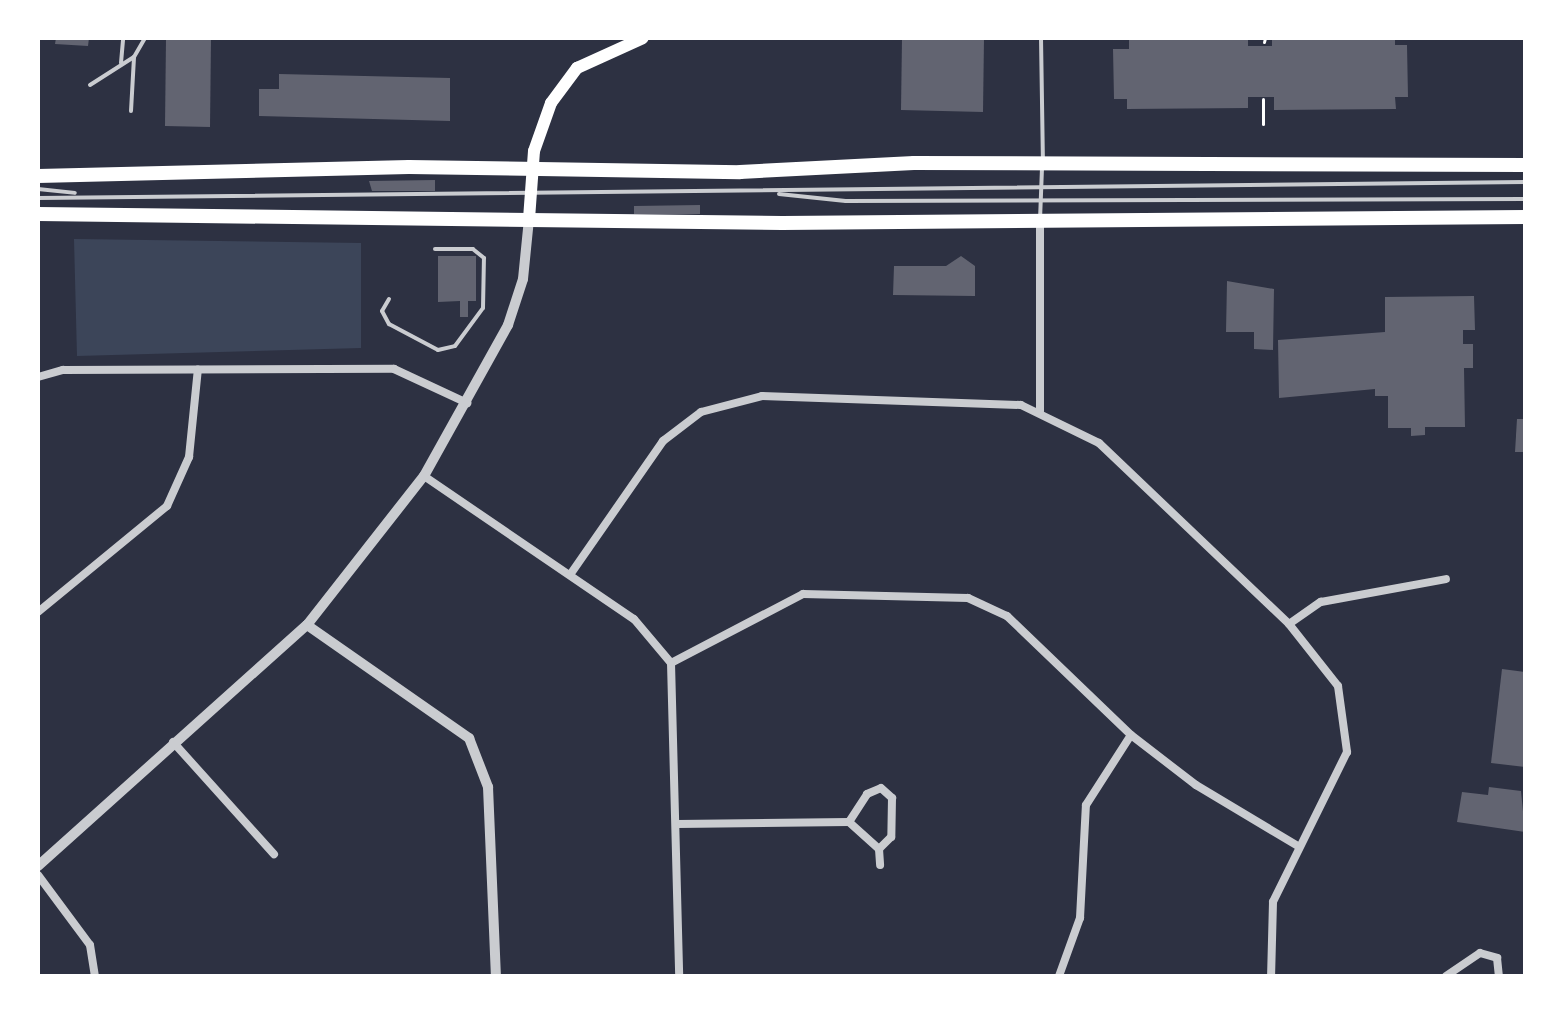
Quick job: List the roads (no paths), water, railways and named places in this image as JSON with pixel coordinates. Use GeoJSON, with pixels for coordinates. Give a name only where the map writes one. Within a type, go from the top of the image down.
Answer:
{"type":"FeatureCollection","features":[{"type":"Feature","properties":{"kind":"main road"},"geometry":{"type":"LineString","coordinates":[[529,219],[532,169],[551,103],[577,68],[643,38]]}},
{"type":"Feature","properties":{"kind":"main road"},"geometry":{"type":"LineString","coordinates":[[38,176],[532,169],[1525,165]]}},
{"type":"Feature","properties":{"kind":"main road"},"geometry":{"type":"LineString","coordinates":[[38,214],[529,219],[1525,217]]}},
{"type":"Feature","properties":{"kind":"street"},"geometry":{"type":"LineString","coordinates":[[38,866],[307,625],[424,476],[467,403],[517,302],[529,219]]}},
{"type":"Feature","properties":{"kind":"street"},"geometry":{"type":"LineString","coordinates":[[1040,220],[1040,411]]}},
{"type":"Feature","properties":{"kind":"street"},"geometry":{"type":"LineString","coordinates":[[38,612],[167,506],[189,457],[198,369]]}},
{"type":"Feature","properties":{"kind":"street"},"geometry":{"type":"LineString","coordinates":[[38,377],[63,370],[394,369],[467,403]]}},
{"type":"Feature","properties":{"kind":"street"},"geometry":{"type":"LineString","coordinates":[[572,572],[663,441],[701,412],[762,396],[997,402],[1040,411],[1099,443],[1289,624],[1338,686],[1347,729],[1339,777],[1298,846],[1273,902],[1271,976]]}},
{"type":"Feature","properties":{"kind":"street"},"geometry":{"type":"LineString","coordinates":[[424,476],[572,572],[634,619],[671,663],[679,976]]}},
{"type":"Feature","properties":{"kind":"street"},"geometry":{"type":"LineString","coordinates":[[1289,624],[1321,602],[1446,579]]}},
{"type":"Feature","properties":{"kind":"street"},"geometry":{"type":"LineString","coordinates":[[671,663],[803,594],[950,594],[1007,616],[1131,735],[1196,785],[1298,846]]}},
{"type":"Feature","properties":{"kind":"street"},"geometry":{"type":"LineString","coordinates":[[307,625],[469,738],[488,787],[496,976]]}},
{"type":"Feature","properties":{"kind":"street"},"geometry":{"type":"LineString","coordinates":[[1059,976],[1080,918],[1086,805],[1131,735]]}},
{"type":"Feature","properties":{"kind":"street"},"geometry":{"type":"LineString","coordinates":[[173,742],[274,854]]}},
{"type":"Feature","properties":{"kind":"street"},"geometry":{"type":"LineString","coordinates":[[849,822],[867,794],[886,789],[891,837],[879,849]]}},
{"type":"Feature","properties":{"kind":"street"},"geometry":{"type":"LineString","coordinates":[[677,824],[849,822],[879,849],[880,865]]}},
{"type":"Feature","properties":{"kind":"street"},"geometry":{"type":"LineString","coordinates":[[38,875],[90,945],[95,976]]}},
{"type":"Feature","properties":{"kind":"street"},"geometry":{"type":"LineString","coordinates":[[1446,976],[1480,953],[1497,958],[1499,976]]}},
{"type":"Feature","properties":{"kind":"lane"},"geometry":{"type":"LineString","coordinates":[[121,65],[123,38]]}},
{"type":"Feature","properties":{"kind":"lane"},"geometry":{"type":"LineString","coordinates":[[131,111],[134,57],[145,38]]}},
{"type":"Feature","properties":{"kind":"lane"},"geometry":{"type":"LineString","coordinates":[[1040,220],[1041,38]]}},
{"type":"Feature","properties":{"kind":"lane"},"geometry":{"type":"LineString","coordinates":[[90,85],[134,57]]}},
{"type":"Feature","properties":{"kind":"lane"},"geometry":{"type":"LineString","coordinates":[[38,198],[89,195],[531,197],[769,193],[1042,182],[1525,182]]}},
{"type":"Feature","properties":{"kind":"lane"},"geometry":{"type":"LineString","coordinates":[[38,189],[89,195]]}},
{"type":"Feature","properties":{"kind":"lane"},"geometry":{"type":"LineString","coordinates":[[769,193],[1041,200],[1525,199]]}},
{"type":"Feature","properties":{"kind":"lane"},"geometry":{"type":"LineString","coordinates":[[389,299],[382,311],[389,324],[438,350],[455,346],[483,308],[484,258],[473,249],[435,249]]}}]}
